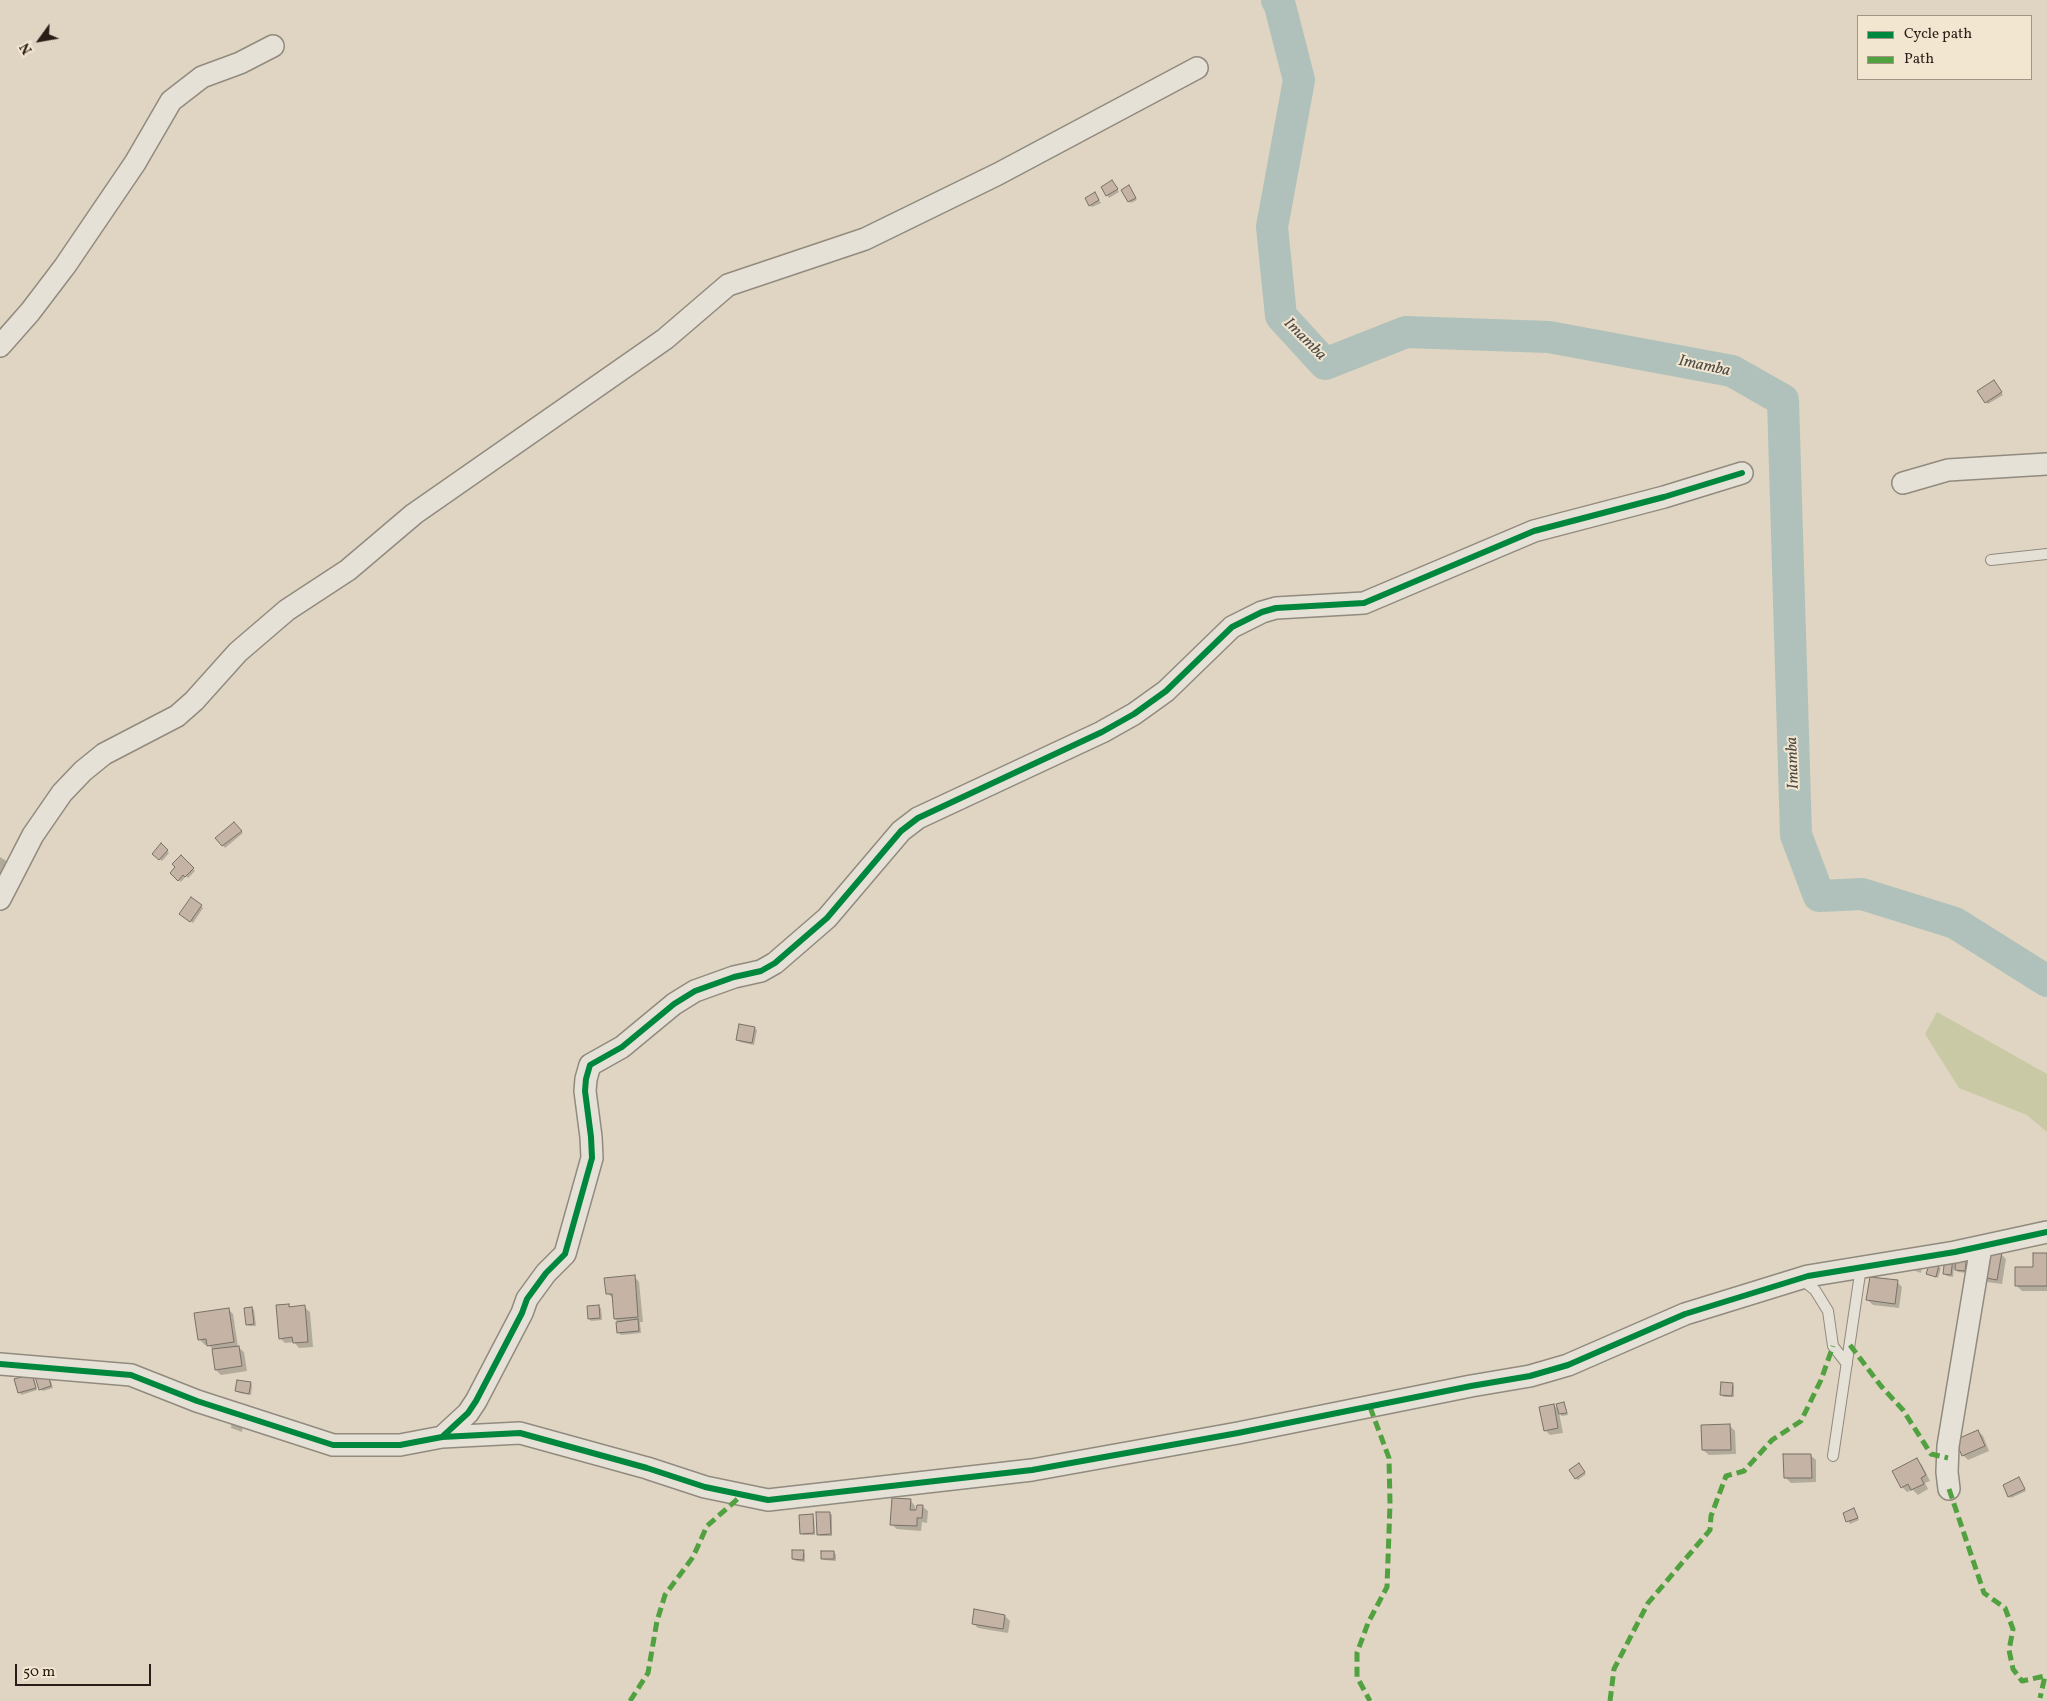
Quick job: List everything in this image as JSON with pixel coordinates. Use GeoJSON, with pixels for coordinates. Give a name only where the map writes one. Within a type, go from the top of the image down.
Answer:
{"type":"FeatureCollection","features":[{"type":"Feature","properties":{"kind":"street"},"geometry":{"type":"LineString","coordinates":[[0,346],[30,312],[65,266],[135,163],[172,101],[202,77],[240,63],[273,46]]}},
{"type":"Feature","properties":{"kind":"street"},"geometry":{"type":"LineString","coordinates":[[0,899],[33,835],[62,793],[83,771],[104,754],[177,716],[194,701],[238,652],[287,610],[348,570],[414,514],[665,339],[728,285],[865,239],[998,174],[1197,68]]}},
{"type":"Feature","properties":{"kind":"street"},"geometry":{"type":"LineString","coordinates":[[1903,483],[1948,470],[2047,464]]}},
{"type":"Feature","properties":{"kind":"street"},"geometry":{"type":"LineString","coordinates":[[442,1437],[468,1413],[476,1402],[522,1313],[527,1298],[565,1254],[592,1158],[585,1091],[590,1065],[622,1047],[674,1004],[695,991],[734,977],[761,971],[774,962],[827,918],[901,831],[918,818],[1102,732],[1134,714],[1166,691],[1232,627],[1262,612],[1276,608],[1364,603],[1534,531],[1664,497],[1742,473]]}},
{"type":"Feature","properties":{"kind":"street"},"geometry":{"type":"LineString","coordinates":[[0,1364],[131,1375],[197,1401],[333,1444],[400,1445],[442,1437],[520,1433],[705,1486],[768,1500],[1032,1470],[1238,1434],[1470,1386],[1530,1376],[1568,1365],[1685,1314],[1801,1279],[2047,1232]]}},
{"type":"Feature","properties":{"kind":"street"},"geometry":{"type":"LineString","coordinates":[[1949,1490],[1947,1472],[1948,1446],[1981,1246]]}},
{"type":"Feature","properties":{"kind":"lane"},"geometry":{"type":"LineString","coordinates":[[1991,560],[2047,554]]}},
{"type":"Feature","properties":{"kind":"lane"},"geometry":{"type":"LineString","coordinates":[[1833,1456],[1862,1267]]}},
{"type":"Feature","properties":{"kind":"lane"},"geometry":{"type":"LineString","coordinates":[[1801,1279],[1815,1290],[1828,1311],[1833,1346],[1847,1364]]}},
{"type":"Feature","properties":{"kind":"green space"},"geometry":{"type":"Polygon","coordinates":[[[1937,1012],[2047,1074],[2047,1132],[2027,1115],[1959,1088],[1925,1034],[1937,1012]]]}},
{"type":"Feature","properties":{"kind":"building"},"geometry":{"type":"Polygon","coordinates":[[[1112,180],[1118,189],[1106,196],[1101,187],[1112,180]]]}},
{"type":"Feature","properties":{"kind":"building"},"geometry":{"type":"Polygon","coordinates":[[[1129,185],[1136,198],[1128,202],[1121,190],[1129,185]]]}},
{"type":"Feature","properties":{"kind":"building"},"geometry":{"type":"Polygon","coordinates":[[[1095,192],[1099,200],[1089,206],[1085,198],[1095,192]]]}},
{"type":"Feature","properties":{"kind":"building"},"geometry":{"type":"Polygon","coordinates":[[[1994,380],[2002,392],[1985,403],[1977,391],[1994,380]]]}},
{"type":"Feature","properties":{"kind":"building"},"geometry":{"type":"Polygon","coordinates":[[[234,822],[242,831],[222,846],[215,838],[234,822]]]}},
{"type":"Feature","properties":{"kind":"building"},"geometry":{"type":"Polygon","coordinates":[[[161,843],[168,850],[159,860],[152,854],[161,843]]]}},
{"type":"Feature","properties":{"kind":"building"},"geometry":{"type":"Polygon","coordinates":[[[181,855],[194,868],[185,877],[183,875],[178,881],[170,873],[175,867],[172,864],[181,855]]]}},
{"type":"Feature","properties":{"kind":"building"},"geometry":{"type":"Polygon","coordinates":[[[191,897],[202,905],[190,922],[179,914],[191,897]]]}},
{"type":"Feature","properties":{"kind":"building"},"geometry":{"type":"Polygon","coordinates":[[[739,1024],[755,1027],[752,1043],[736,1040],[739,1024]]]}},
{"type":"Feature","properties":{"kind":"building"},"geometry":{"type":"Polygon","coordinates":[[[1986,1250],[2002,1252],[1997,1280],[1981,1277],[1986,1250]]]}},
{"type":"Feature","properties":{"kind":"building"},"geometry":{"type":"Polygon","coordinates":[[[1956,1253],[1967,1254],[1965,1271],[1955,1270],[1956,1253]]]}},
{"type":"Feature","properties":{"kind":"building"},"geometry":{"type":"Polygon","coordinates":[[[2033,1253],[2047,1253],[2047,1286],[2015,1286],[2015,1267],[2033,1267],[2033,1253]]]}},
{"type":"Feature","properties":{"kind":"building"},"geometry":{"type":"Polygon","coordinates":[[[1945,1257],[1953,1258],[1951,1275],[1943,1274],[1945,1257]]]}},
{"type":"Feature","properties":{"kind":"building"},"geometry":{"type":"Polygon","coordinates":[[[1930,1262],[1939,1265],[1936,1277],[1926,1274],[1930,1262]]]}},
{"type":"Feature","properties":{"kind":"building"},"geometry":{"type":"Polygon","coordinates":[[[635,1275],[638,1317],[614,1319],[612,1294],[606,1294],[604,1278],[635,1275]]]}},
{"type":"Feature","properties":{"kind":"building"},"geometry":{"type":"Polygon","coordinates":[[[1870,1277],[1898,1280],[1895,1304],[1866,1300],[1870,1277]]]}},
{"type":"Feature","properties":{"kind":"building"},"geometry":{"type":"Polygon","coordinates":[[[289,1304],[289,1307],[305,1305],[308,1342],[293,1343],[292,1337],[279,1339],[276,1305],[289,1304]]]}},
{"type":"Feature","properties":{"kind":"building"},"geometry":{"type":"Polygon","coordinates":[[[599,1305],[600,1318],[588,1319],[587,1306],[599,1305]]]}},
{"type":"Feature","properties":{"kind":"building"},"geometry":{"type":"Polygon","coordinates":[[[252,1307],[254,1324],[246,1325],[244,1308],[252,1307]]]}},
{"type":"Feature","properties":{"kind":"building"},"geometry":{"type":"Polygon","coordinates":[[[229,1308],[234,1342],[207,1346],[206,1339],[198,1340],[194,1313],[229,1308]]]}},
{"type":"Feature","properties":{"kind":"building"},"geometry":{"type":"Polygon","coordinates":[[[638,1319],[639,1331],[617,1333],[616,1322],[638,1319]]]}},
{"type":"Feature","properties":{"kind":"building"},"geometry":{"type":"Polygon","coordinates":[[[239,1346],[242,1366],[215,1370],[212,1349],[239,1346]]]}},
{"type":"Feature","properties":{"kind":"building"},"geometry":{"type":"Polygon","coordinates":[[[47,1370],[51,1386],[39,1390],[34,1373],[47,1370]]]}},
{"type":"Feature","properties":{"kind":"building"},"geometry":{"type":"Polygon","coordinates":[[[32,1374],[36,1388],[18,1393],[14,1379],[32,1374]]]}},
{"type":"Feature","properties":{"kind":"building"},"geometry":{"type":"Polygon","coordinates":[[[237,1380],[251,1382],[249,1394],[235,1391],[237,1380]]]}},
{"type":"Feature","properties":{"kind":"building"},"geometry":{"type":"Polygon","coordinates":[[[1721,1382],[1733,1383],[1732,1396],[1720,1395],[1721,1382]]]}},
{"type":"Feature","properties":{"kind":"building"},"geometry":{"type":"Polygon","coordinates":[[[1564,1402],[1567,1413],[1559,1414],[1556,1404],[1564,1402]]]}},
{"type":"Feature","properties":{"kind":"building"},"geometry":{"type":"Polygon","coordinates":[[[1554,1404],[1558,1428],[1544,1431],[1539,1407],[1554,1404]]]}},
{"type":"Feature","properties":{"kind":"building"},"geometry":{"type":"Polygon","coordinates":[[[1730,1424],[1731,1450],[1702,1450],[1701,1425],[1730,1424]]]}},
{"type":"Feature","properties":{"kind":"building"},"geometry":{"type":"Polygon","coordinates":[[[1978,1430],[1985,1446],[1962,1456],[1955,1440],[1978,1430]]]}},
{"type":"Feature","properties":{"kind":"building"},"geometry":{"type":"Polygon","coordinates":[[[1783,1454],[1811,1454],[1812,1478],[1784,1478],[1783,1454]]]}},
{"type":"Feature","properties":{"kind":"building"},"geometry":{"type":"Polygon","coordinates":[[[1917,1458],[1926,1475],[1921,1478],[1924,1484],[1911,1490],[1908,1484],[1901,1488],[1892,1471],[1917,1458]]]}},
{"type":"Feature","properties":{"kind":"building"},"geometry":{"type":"Polygon","coordinates":[[[1579,1463],[1585,1472],[1575,1479],[1569,1470],[1579,1463]]]}},
{"type":"Feature","properties":{"kind":"building"},"geometry":{"type":"Polygon","coordinates":[[[2019,1477],[2025,1489],[2008,1497],[2003,1485],[2019,1477]]]}},
{"type":"Feature","properties":{"kind":"building"},"geometry":{"type":"Polygon","coordinates":[[[892,1498],[911,1499],[910,1510],[916,1510],[917,1505],[923,1505],[922,1518],[917,1518],[917,1526],[890,1525],[892,1498]]]}},
{"type":"Feature","properties":{"kind":"building"},"geometry":{"type":"Polygon","coordinates":[[[1854,1508],[1858,1518],[1846,1522],[1843,1513],[1854,1508]]]}},
{"type":"Feature","properties":{"kind":"building"},"geometry":{"type":"Polygon","coordinates":[[[816,1512],[830,1512],[831,1534],[817,1535],[816,1512]]]}},
{"type":"Feature","properties":{"kind":"building"},"geometry":{"type":"Polygon","coordinates":[[[813,1514],[814,1533],[800,1534],[799,1515],[813,1514]]]}},
{"type":"Feature","properties":{"kind":"building"},"geometry":{"type":"Polygon","coordinates":[[[792,1550],[804,1550],[803,1560],[792,1559],[792,1550]]]}},
{"type":"Feature","properties":{"kind":"building"},"geometry":{"type":"Polygon","coordinates":[[[821,1551],[834,1551],[834,1559],[821,1559],[821,1551]]]}},
{"type":"Feature","properties":{"kind":"building"},"geometry":{"type":"Polygon","coordinates":[[[974,1609],[1005,1615],[1003,1629],[972,1624],[974,1609]]]}},
{"type":"Feature","properties":{"kind":"waterway","name":"Imamba"},"geometry":{"type":"LineString","coordinates":[[1277,0],[1299,80],[1272,227],[1281,316],[1325,364],[1406,332],[1549,337],[1732,371],[1783,400],[1796,835],[1819,896],[1862,894],[1955,923],[2047,981]]}},
{"type":"Feature","properties":{"kind":"marked path"},"geometry":{"type":"LineString","coordinates":[[1850,1345],[1881,1386],[1903,1410],[1931,1454],[1948,1458]]}},
{"type":"Feature","properties":{"kind":"marked path"},"geometry":{"type":"LineString","coordinates":[[1610,1701],[1614,1669],[1648,1603],[1710,1530],[1711,1516],[1726,1476],[1744,1471],[1772,1440],[1801,1421],[1821,1380],[1833,1346]]}},
{"type":"Feature","properties":{"kind":"marked path"},"geometry":{"type":"LineString","coordinates":[[1370,1407],[1389,1458],[1390,1504],[1387,1587],[1368,1623],[1357,1653],[1357,1677],[1370,1701]]}},
{"type":"Feature","properties":{"kind":"marked path"},"geometry":{"type":"LineString","coordinates":[[1949,1489],[1984,1593],[2005,1608],[2013,1629],[2009,1650],[2013,1669],[2022,1681],[2045,1676],[2040,1698]]}},
{"type":"Feature","properties":{"kind":"marked path"},"geometry":{"type":"LineString","coordinates":[[630,1701],[648,1673],[657,1621],[665,1595],[693,1557],[707,1526],[742,1495]]}},
{"type":"Feature","properties":{"kind":"cycle path"},"geometry":{"type":"LineString","coordinates":[[442,1437],[468,1413],[522,1313],[527,1299],[546,1273],[565,1254],[592,1158],[585,1091],[590,1065],[622,1047],[674,1004],[695,991],[734,977],[761,971],[775,963],[827,918],[901,831],[918,818],[1102,732],[1134,714],[1166,691],[1232,627],[1262,612],[1276,608],[1364,603],[1534,531],[1664,497],[1742,473]]}},
{"type":"Feature","properties":{"kind":"cycle path"},"geometry":{"type":"LineString","coordinates":[[0,1364],[131,1375],[197,1401],[333,1445],[400,1445],[442,1437],[520,1433],[647,1468],[705,1487],[768,1500],[1032,1470],[1238,1433],[1530,1376],[1568,1365],[1685,1314],[1808,1276],[1955,1252],[2047,1232]]}}]}
